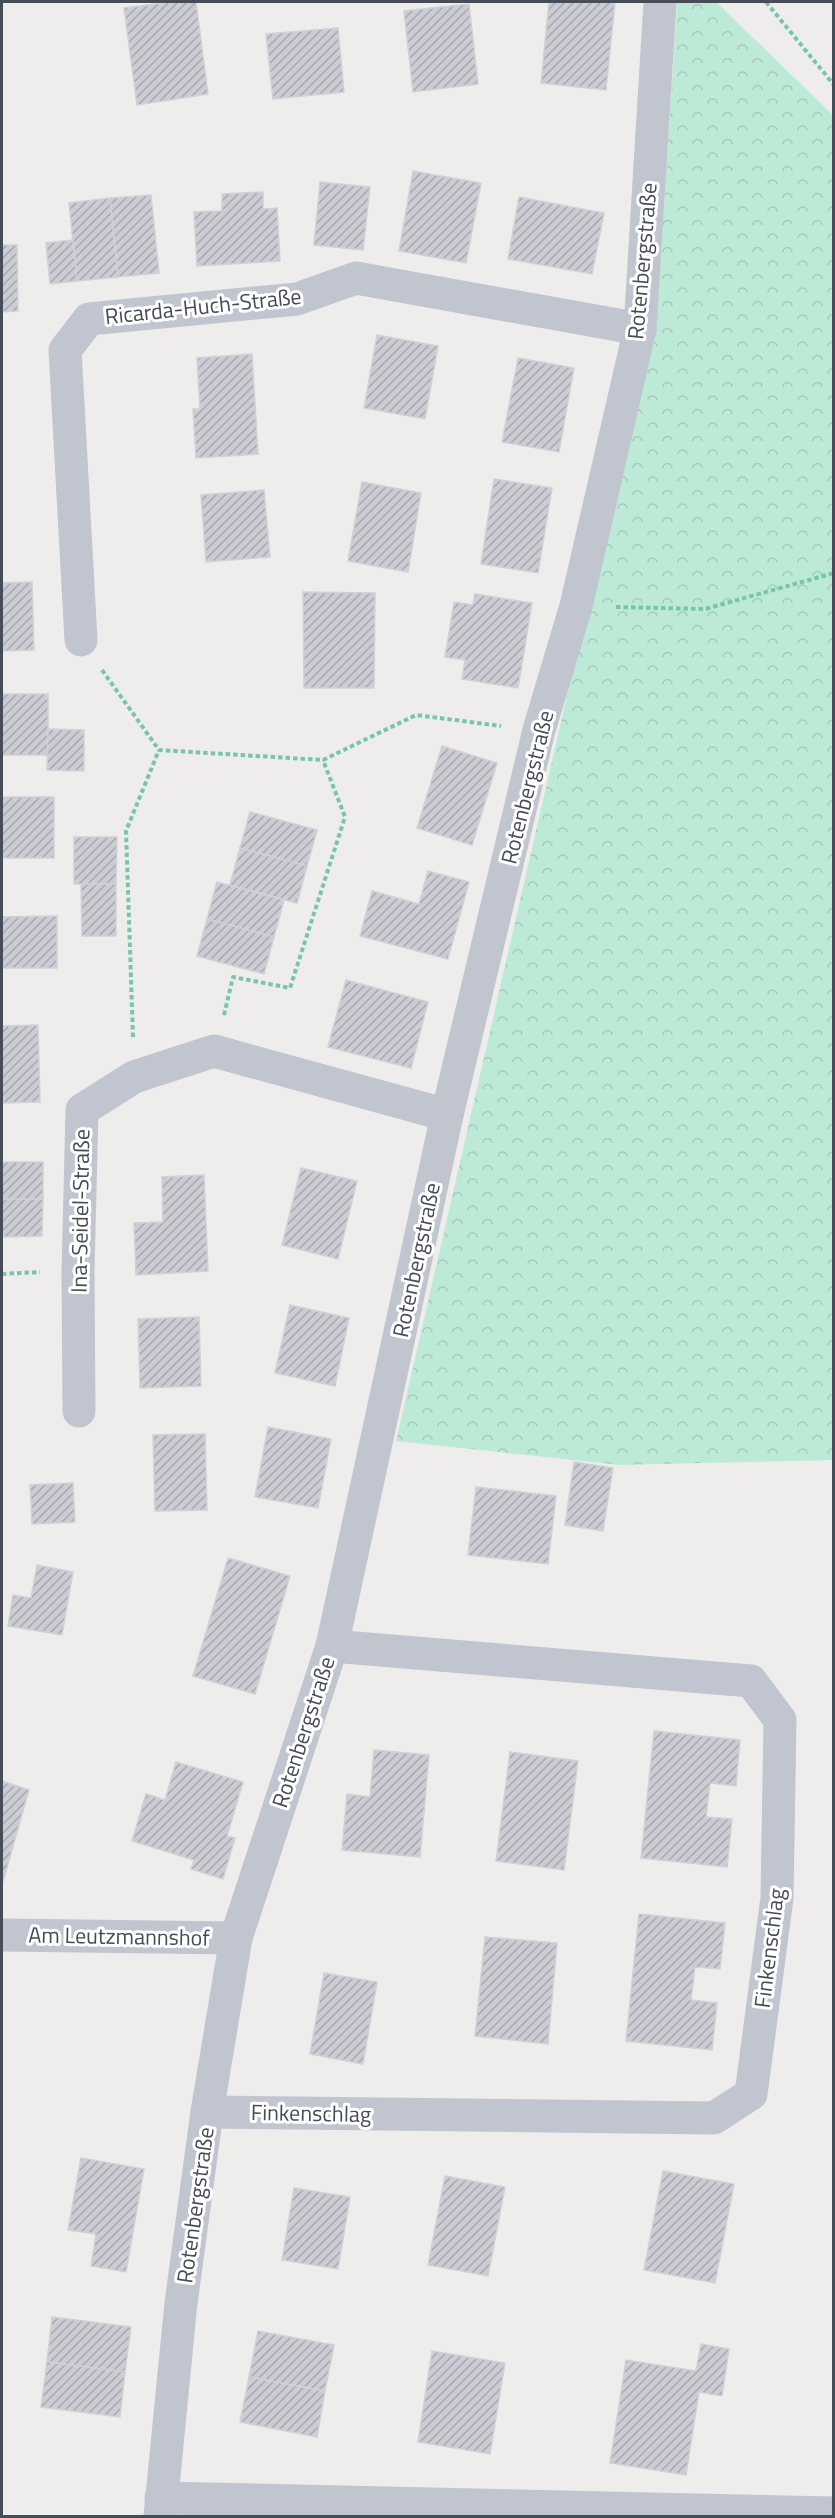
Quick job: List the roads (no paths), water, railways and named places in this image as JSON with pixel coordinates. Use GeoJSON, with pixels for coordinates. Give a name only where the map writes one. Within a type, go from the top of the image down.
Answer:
{"type":"FeatureCollection","features":[{"type":"Feature","properties":{"kind":"street","name":"Rotenbergstraße"},"geometry":{"type":"LineString","coordinates":[[161,2507],[182,2303],[207,2112],[236,1938],[332,1646],[447,1115],[539,730],[576,606],[640,329],[660,2]]}},
{"type":"Feature","properties":{"kind":"street","name":"Ricarda-Huch-Straße"},"geometry":{"type":"LineString","coordinates":[[81,640],[65,350],[89,319],[297,299],[356,278],[640,329]]}},
{"type":"Feature","properties":{"kind":"street","name":"Ina-Seidel-Straße"},"geometry":{"type":"LineString","coordinates":[[79,1411],[78,1271],[82,1110],[134,1077],[214,1051],[447,1115]]}},
{"type":"Feature","properties":{"kind":"street","name":"Finkenschlag"},"geometry":{"type":"LineString","coordinates":[[207,2112],[714,2118],[751,2094],[777,1898],[780,1720],[751,1681],[332,1646]]}},
{"type":"Feature","properties":{"kind":"street","name":"Am Leutzmannshof"},"geometry":{"type":"LineString","coordinates":[[2,1935],[236,1938]]}},
{"type":"Feature","properties":{"kind":"street"},"geometry":{"type":"LineString","coordinates":[[161,2507],[834,2513]]}}]}
